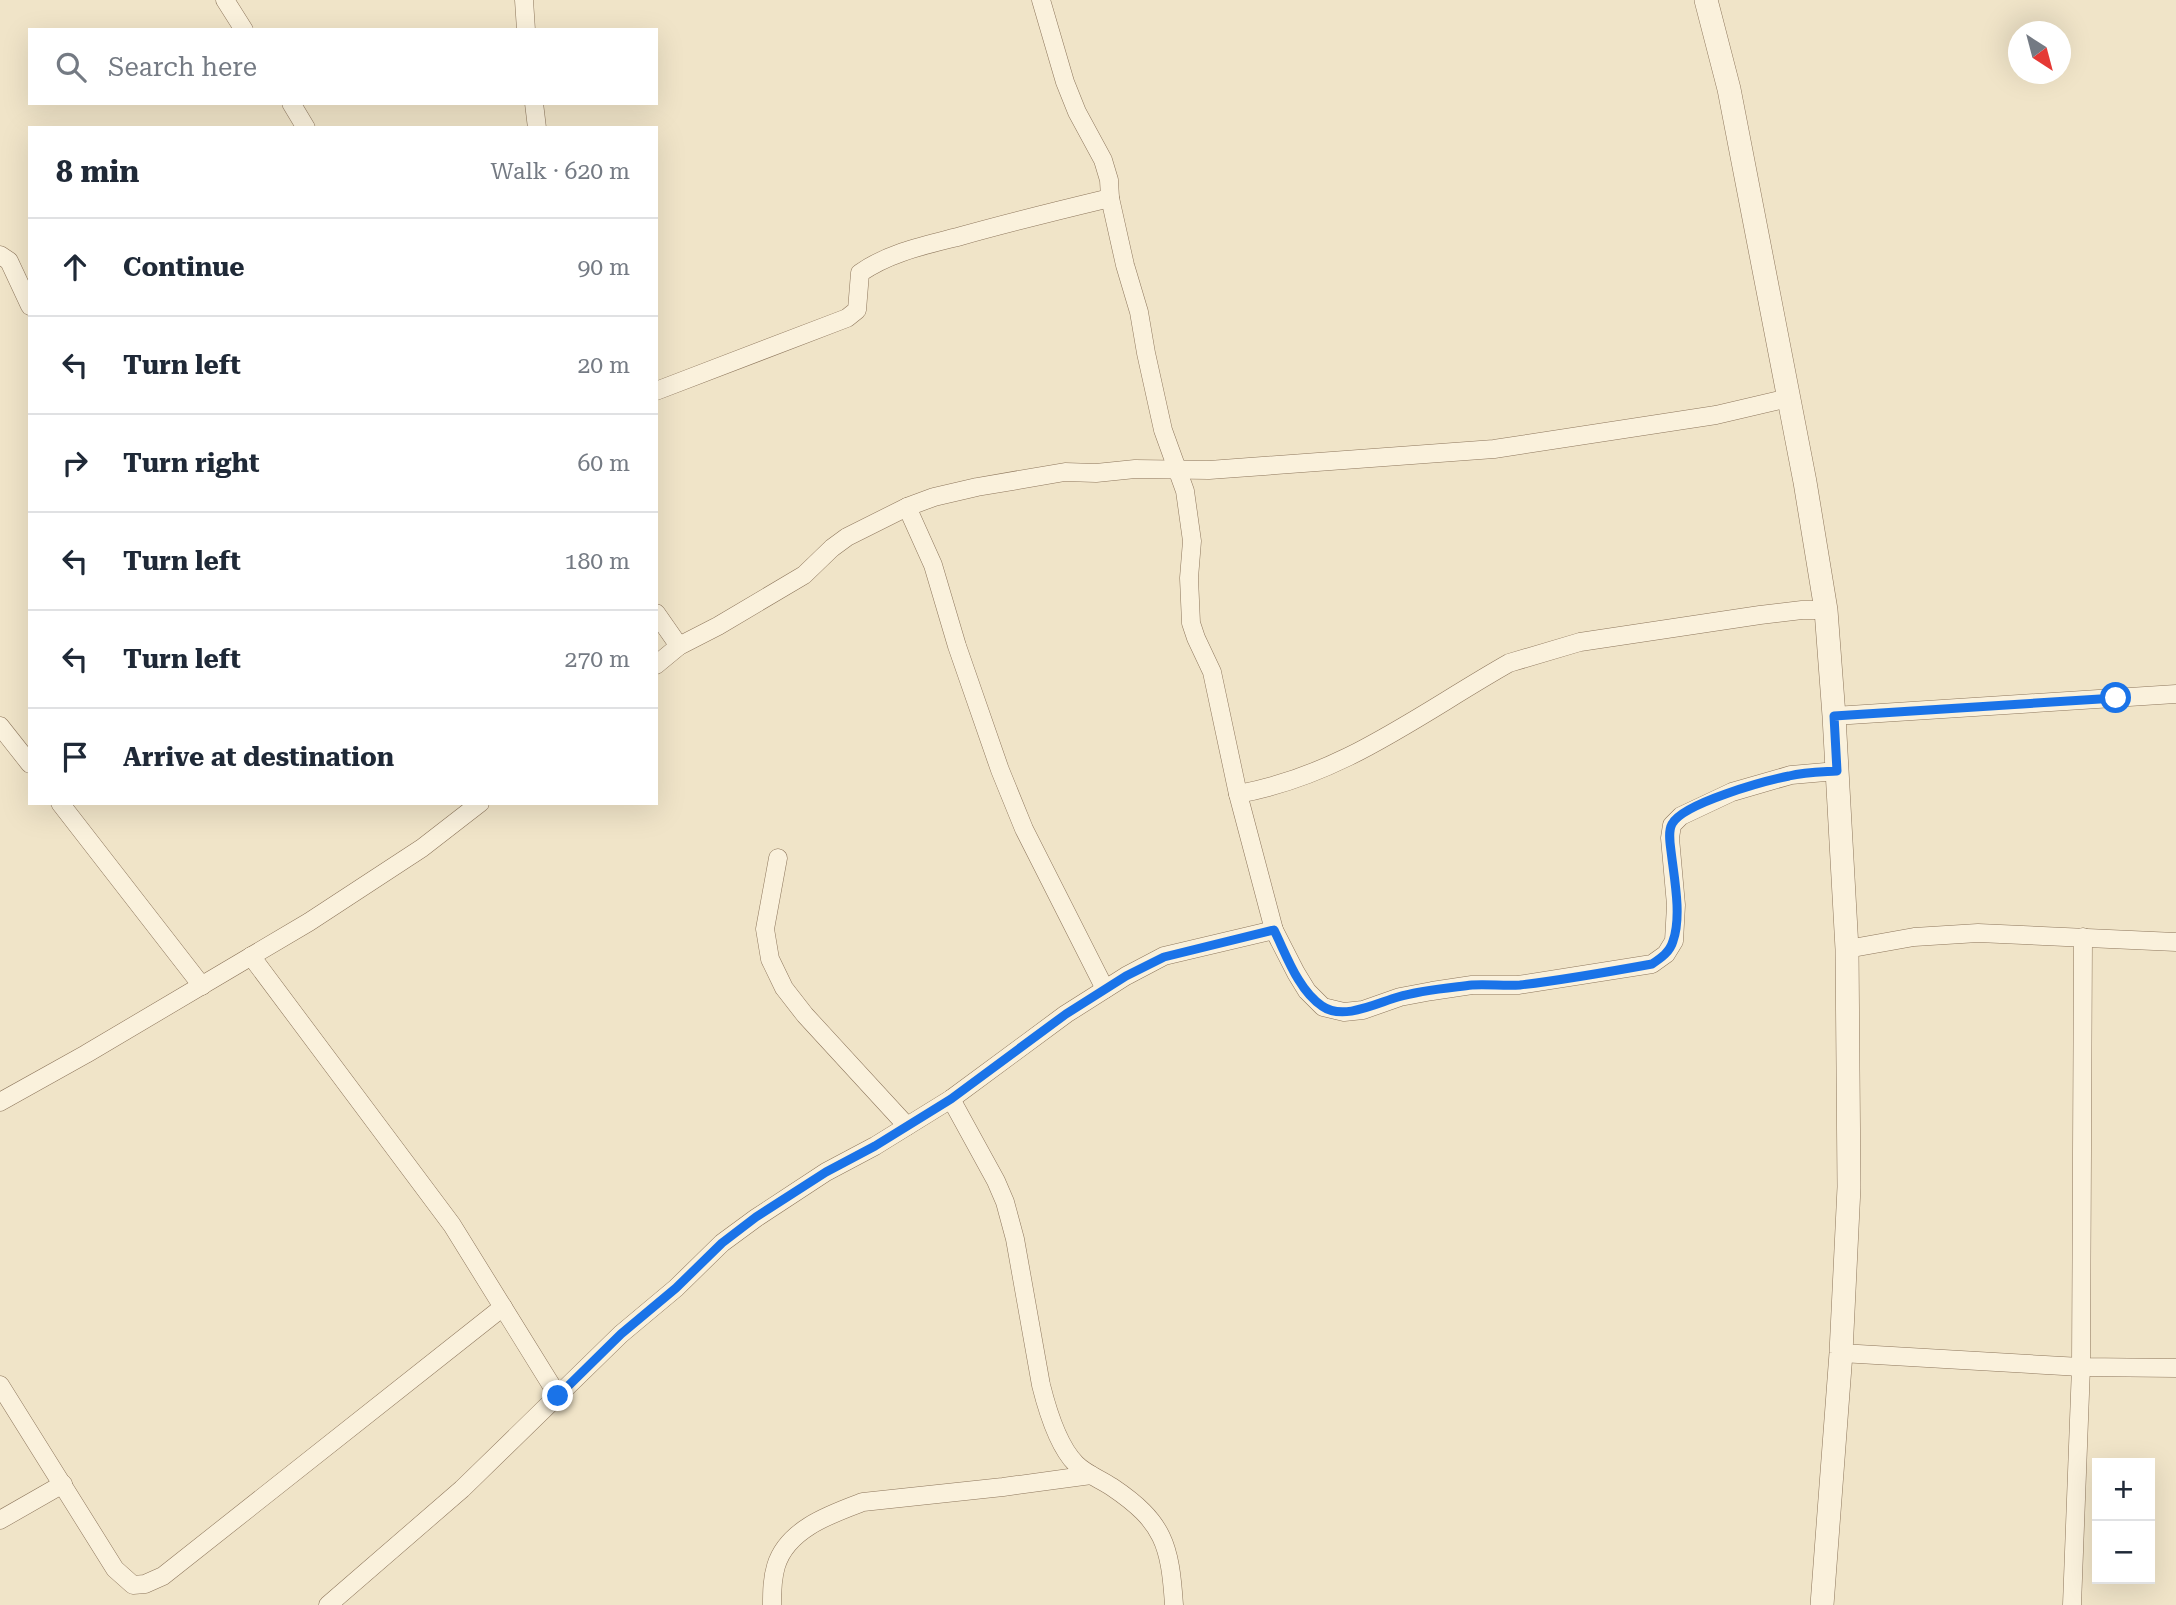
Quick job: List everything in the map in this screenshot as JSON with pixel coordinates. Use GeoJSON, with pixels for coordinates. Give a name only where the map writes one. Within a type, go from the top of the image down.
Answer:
{"type":"FeatureCollection","features":[{"type":"Feature","properties":{"kind":"street"},"geometry":{"type":"LineString","coordinates":[[225,0],[243,28]]}},
{"type":"Feature","properties":{"kind":"street"},"geometry":{"type":"LineString","coordinates":[[524,0],[526,28]]}},
{"type":"Feature","properties":{"kind":"street"},"geometry":{"type":"LineString","coordinates":[[1041,0],[1065,82],[1077,112],[1103,160],[1125,265],[1139,312],[1163,430],[1185,491],[1192,541],[1189,578],[1191,623],[1212,672],[1238,794],[1274,930],[1307,991],[1323,1007],[1344,1012],[1363,1010],[1400,997],[1432,991],[1472,985],[1518,985],[1652,964],[1666,954],[1674,941],[1676,905],[1670,838],[1672,825],[1681,816],[1704,803],[1732,792],[1791,775],[1837,771]]}},
{"type":"Feature","properties":{"kind":"street"},"geometry":{"type":"LineString","coordinates":[[1706,0],[1729,89],[1807,495],[1826,610],[1834,716],[1847,949],[1849,1187],[1841,1353],[1822,1605]]}},
{"type":"Feature","properties":{"kind":"street"},"geometry":{"type":"LineString","coordinates":[[292,105],[305,126]]}},
{"type":"Feature","properties":{"kind":"street"},"geometry":{"type":"LineString","coordinates":[[534,105],[537,126]]}},
{"type":"Feature","properties":{"kind":"street"},"geometry":{"type":"LineString","coordinates":[[658,390],[848,318],[857,310],[860,273],[875,262],[898,253],[1110,198]]}},
{"type":"Feature","properties":{"kind":"street"},"geometry":{"type":"LineString","coordinates":[[0,255],[9,261],[28,302]]}},
{"type":"Feature","properties":{"kind":"street"},"geometry":{"type":"LineString","coordinates":[[658,663],[680,646],[804,575],[847,537],[907,507],[934,497],[1065,472],[1260,467],[1494,449],[1704,417],[1788,398]]}},
{"type":"Feature","properties":{"kind":"street"},"geometry":{"type":"LineString","coordinates":[[907,507],[933,565],[957,646],[1004,782],[1024,829],[1105,989]]}},
{"type":"Feature","properties":{"kind":"street"},"geometry":{"type":"LineString","coordinates":[[1238,794],[1309,774],[1368,748],[1509,663],[1535,654],[1580,642],[1711,622],[1802,610],[1826,610]]}},
{"type":"Feature","properties":{"kind":"street"},"geometry":{"type":"LineString","coordinates":[[658,616],[680,646]]}},
{"type":"Feature","properties":{"kind":"street"},"geometry":{"type":"LineString","coordinates":[[1834,716],[2176,694]]}},
{"type":"Feature","properties":{"kind":"street"},"geometry":{"type":"LineString","coordinates":[[0,726],[28,761]]}},
{"type":"Feature","properties":{"kind":"street"},"geometry":{"type":"LineString","coordinates":[[62,805],[202,986]]}},
{"type":"Feature","properties":{"kind":"street"},"geometry":{"type":"LineString","coordinates":[[0,1102],[309,922],[422,848],[477,805]]}},
{"type":"Feature","properties":{"kind":"street"},"geometry":{"type":"LineString","coordinates":[[778,858],[765,929],[770,959],[783,988],[804,1015],[908,1126]]}},
{"type":"Feature","properties":{"kind":"street"},"geometry":{"type":"LineString","coordinates":[[328,1605],[462,1489],[621,1334],[676,1288],[722,1243],[756,1217],[826,1172],[875,1146],[951,1099],[1066,1014],[1126,976],[1164,957],[1274,930]]}},
{"type":"Feature","properties":{"kind":"street"},"geometry":{"type":"LineString","coordinates":[[1847,949],[1945,934],[1978,933],[2176,942]]}},
{"type":"Feature","properties":{"kind":"street"},"geometry":{"type":"LineString","coordinates":[[2072,1605],[2081,1367],[2083,937]]}},
{"type":"Feature","properties":{"kind":"street"},"geometry":{"type":"LineString","coordinates":[[251,956],[438,1205],[558,1396]]}},
{"type":"Feature","properties":{"kind":"street"},"geometry":{"type":"LineString","coordinates":[[951,1099],[996,1181],[1011,1220],[1046,1405],[1070,1457],[1078,1466],[1135,1503],[1150,1518],[1166,1546],[1174,1605]]}},
{"type":"Feature","properties":{"kind":"street"},"geometry":{"type":"LineString","coordinates":[[0,1385],[115,1569],[133,1585],[145,1584],[163,1576],[503,1307]]}},
{"type":"Feature","properties":{"kind":"street"},"geometry":{"type":"LineString","coordinates":[[1841,1353],[2081,1367],[2176,1368]]}},
{"type":"Feature","properties":{"kind":"street"},"geometry":{"type":"LineString","coordinates":[[772,1605],[773,1579],[785,1548],[797,1535],[818,1521],[842,1510],[863,1502],[1091,1475]]}},
{"type":"Feature","properties":{"kind":"street"},"geometry":{"type":"LineString","coordinates":[[0,1520],[63,1484]]}},
{"type":"Feature","properties":{"kind":"route"},"geometry":{"type":"LineString","coordinates":[[558,1396],[621,1334],[676,1288],[722,1243],[756,1217],[826,1172],[875,1146],[951,1099],[1066,1014],[1126,976],[1164,957],[1274,930],[1307,991],[1323,1007],[1344,1012],[1363,1010],[1400,997],[1432,991],[1472,985],[1518,985],[1652,964],[1666,954],[1674,941],[1676,905],[1670,838],[1672,825],[1681,816],[1704,803],[1732,792],[1791,775],[1837,771],[1834,716],[2116,698]]}}]}
